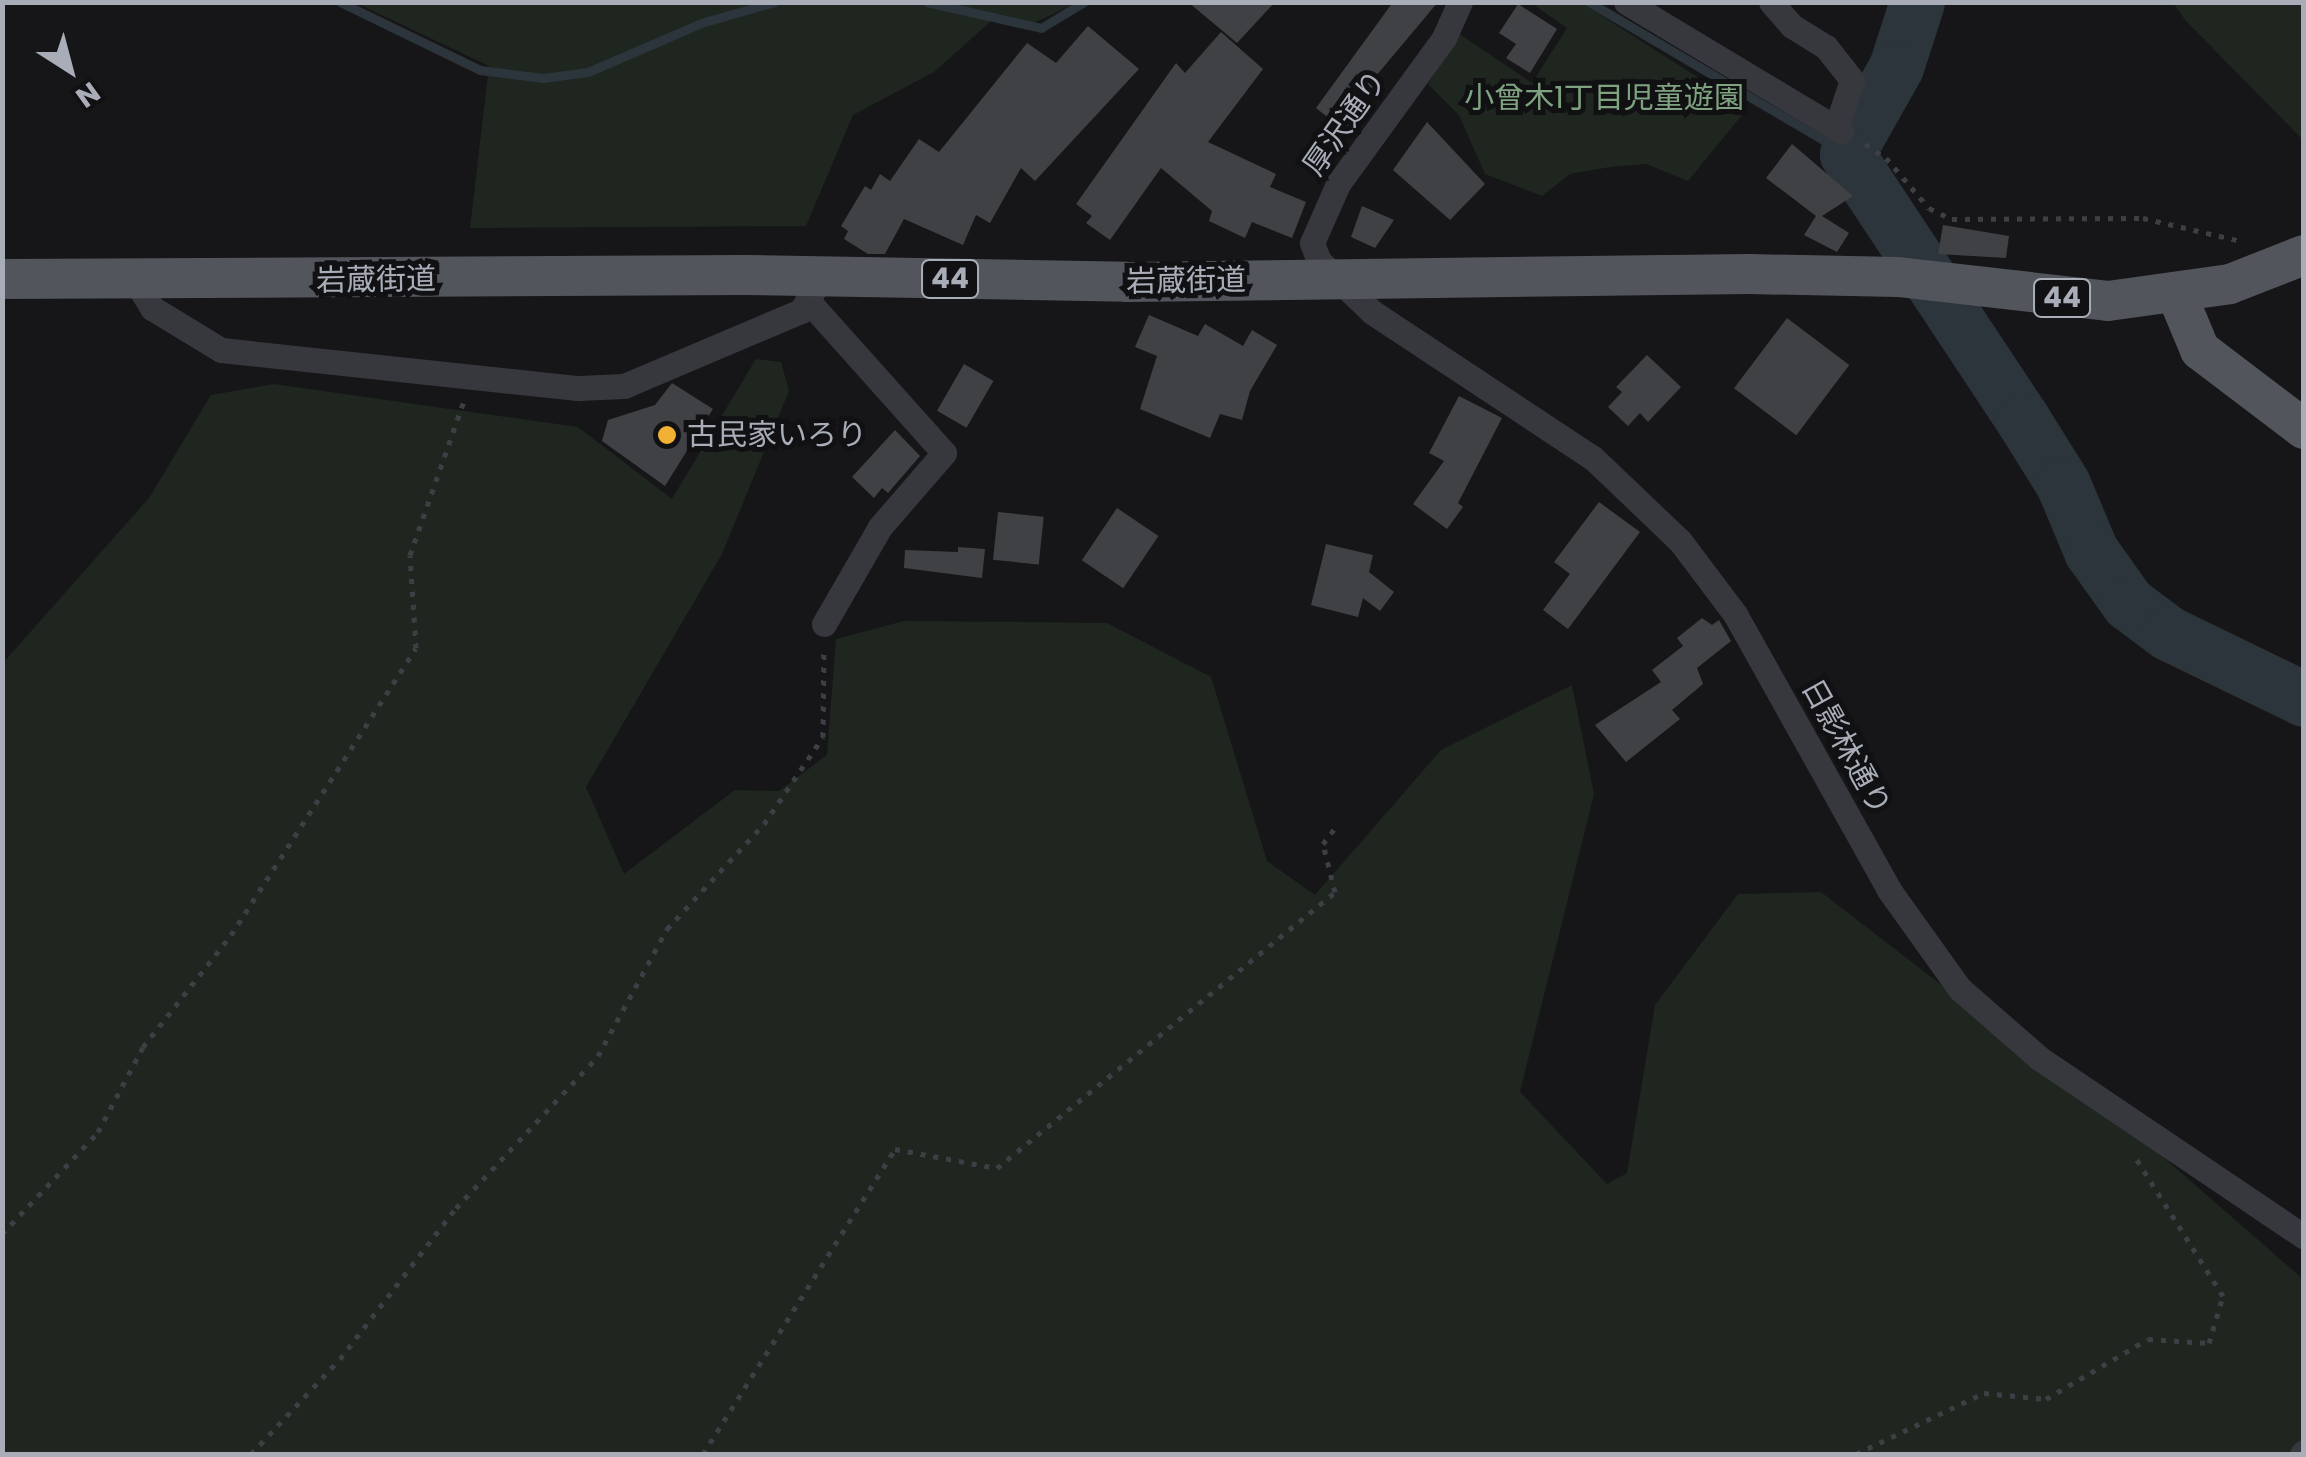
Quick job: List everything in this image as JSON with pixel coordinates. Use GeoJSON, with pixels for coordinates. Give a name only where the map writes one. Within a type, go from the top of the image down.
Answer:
{"type":"FeatureCollection","features":[{"type":"Feature","properties":{"kind":"main road","name":"44"},"geometry":{"type":"LineString","coordinates":[[2177,295],[2230,284],[2304,255]]}},
{"type":"Feature","properties":{"kind":"main road","name":"岩蔵街道"},"geometry":{"type":"LineString","coordinates":[[2,279],[816,289],[1340,279],[1898,277],[2081,300],[2177,295]]}},
{"type":"Feature","properties":{"kind":"main road"},"geometry":{"type":"LineString","coordinates":[[2177,295],[2200,350],[2304,429]]}},
{"type":"Feature","properties":{"kind":"street","name":"厚沢通り"},"geometry":{"type":"LineString","coordinates":[[1340,279],[1313,251],[1321,220],[1358,153],[1444,38],[1460,2]]}},
{"type":"Feature","properties":{"kind":"street"},"geometry":{"type":"LineString","coordinates":[[1626,2],[1839,129],[1852,80],[1826,46],[1792,26],[1771,2]]}},
{"type":"Feature","properties":{"kind":"street","name":"日影林通り"},"geometry":{"type":"LineString","coordinates":[[1340,279],[1372,312],[1552,427],[1645,503],[1735,614],[1922,942],[2012,1038],[2304,1238]]}},
{"type":"Feature","properties":{"kind":"street"},"geometry":{"type":"LineString","coordinates":[[136,282],[152,308],[222,350],[473,374],[524,384],[624,386],[816,289],[944,453],[880,527],[824,624]]}},
{"type":"Feature","properties":{"kind":"path"},"geometry":{"type":"LineString","coordinates":[[1871,148],[1929,208],[1952,220],[2142,218],[2252,244]]}},
{"type":"Feature","properties":{"kind":"path"},"geometry":{"type":"LineString","coordinates":[[2,1234],[98,1132],[143,1047],[231,936],[416,648],[410,555],[473,374]]}},
{"type":"Feature","properties":{"kind":"path"},"geometry":{"type":"LineString","coordinates":[[251,1454],[340,1359],[456,1208],[598,1056],[667,929],[774,810],[823,738],[824,624]]}},
{"type":"Feature","properties":{"kind":"path"},"geometry":{"type":"LineString","coordinates":[[704,1454],[895,1150],[996,1168],[1335,892],[1323,844],[1338,824]]}},
{"type":"Feature","properties":{"kind":"path"},"geometry":{"type":"LineString","coordinates":[[1856,1454],[1984,1392],[2046,1398],[2148,1339],[2210,1343],[2223,1296],[2138,1166],[2122,1116]]}},
{"type":"Feature","properties":{"kind":"green space"},"geometry":{"type":"Polygon","coordinates":[[[1076,2],[1034,23],[999,14],[934,72],[853,115],[806,226],[470,228],[489,66],[356,3],[1076,2]]]}},
{"type":"Feature","properties":{"kind":"green space","name":"小曾木1丁目児童遊園"},"geometry":{"type":"Polygon","coordinates":[[[1531,3],[1582,3],[1747,109],[1688,181],[1646,164],[1610,167],[1570,174],[1542,196],[1485,174],[1459,115],[1428,84],[1458,33],[1532,83],[1567,28],[1531,3]]]}},
{"type":"Feature","properties":{"kind":"green space"},"geometry":{"type":"Polygon","coordinates":[[[2173,3],[2303,3],[2303,140],[2186,21],[2173,3]]]}},
{"type":"Feature","properties":{"kind":"green space"},"geometry":{"type":"Polygon","coordinates":[[[756,359],[781,362],[789,391],[722,554],[586,787],[624,874],[735,790],[779,791],[827,755],[836,639],[904,621],[1107,623],[1211,677],[1267,861],[1315,895],[1441,750],[1572,685],[1594,794],[1520,1092],[1607,1184],[1627,1173],[1655,1005],[1738,894],[1821,892],[2155,1150],[2303,1279],[2303,1454],[3,1454],[2,664],[149,498],[211,395],[274,384],[578,427],[672,499],[756,359]]]}},
{"type":"Feature","properties":{"kind":"building"},"geometry":{"type":"Polygon","coordinates":[[[1188,2],[1275,2],[1237,43],[1188,2]]]}},
{"type":"Feature","properties":{"kind":"building"},"geometry":{"type":"Polygon","coordinates":[[[1393,2],[1438,2],[1371,82],[1376,92],[1345,131],[1316,108],[1393,2]]]}},
{"type":"Feature","properties":{"kind":"building"},"geometry":{"type":"Polygon","coordinates":[[[1518,4],[1557,29],[1530,73],[1506,58],[1516,44],[1499,33],[1518,4]]]}},
{"type":"Feature","properties":{"kind":"building"},"geometry":{"type":"Polygon","coordinates":[[[1088,26],[1139,69],[1035,181],[1021,168],[990,223],[976,215],[963,245],[904,219],[885,254],[868,254],[844,239],[848,231],[841,226],[865,186],[871,190],[880,174],[890,181],[919,139],[939,152],[1027,43],[1056,63],[1088,26]]]}},
{"type":"Feature","properties":{"kind":"building"},"geometry":{"type":"Polygon","coordinates":[[[1221,32],[1263,69],[1208,142],[1276,174],[1270,187],[1306,202],[1292,238],[1252,222],[1245,238],[1209,221],[1212,211],[1161,168],[1110,240],[1086,223],[1092,216],[1076,204],[1176,63],[1185,73],[1221,32]]]}},
{"type":"Feature","properties":{"kind":"building"},"geometry":{"type":"Polygon","coordinates":[[[1427,122],[1485,184],[1450,220],[1393,170],[1427,122]]]}},
{"type":"Feature","properties":{"kind":"building"},"geometry":{"type":"Polygon","coordinates":[[[1792,144],[1853,196],[1822,216],[1849,233],[1837,252],[1804,235],[1816,216],[1766,178],[1792,144]]]}},
{"type":"Feature","properties":{"kind":"building"},"geometry":{"type":"Polygon","coordinates":[[[1362,206],[1394,220],[1375,248],[1351,237],[1362,206]]]}},
{"type":"Feature","properties":{"kind":"building"},"geometry":{"type":"Polygon","coordinates":[[[1943,225],[2009,236],[2006,258],[1938,254],[1943,225]]]}},
{"type":"Feature","properties":{"kind":"building"},"geometry":{"type":"Polygon","coordinates":[[[1149,315],[1198,336],[1205,324],[1243,346],[1252,330],[1277,345],[1250,391],[1242,420],[1220,414],[1210,438],[1140,409],[1157,356],[1135,347],[1149,315]]]}},
{"type":"Feature","properties":{"kind":"building"},"geometry":{"type":"Polygon","coordinates":[[[1787,318],[1849,365],[1796,435],[1734,388],[1787,318]]]}},
{"type":"Feature","properties":{"kind":"building"},"geometry":{"type":"Polygon","coordinates":[[[1647,355],[1681,387],[1648,422],[1640,413],[1628,426],[1608,407],[1622,392],[1616,387],[1647,355]]]}},
{"type":"Feature","properties":{"kind":"building"},"geometry":{"type":"Polygon","coordinates":[[[964,364],[993,381],[966,428],[937,411],[964,364]]]}},
{"type":"Feature","properties":{"kind":"building"},"geometry":{"type":"Polygon","coordinates":[[[672,383],[713,409],[665,486],[602,441],[608,420],[655,405],[672,383]]]}},
{"type":"Feature","properties":{"kind":"building"},"geometry":{"type":"Polygon","coordinates":[[[1459,396],[1502,418],[1458,503],[1463,507],[1447,529],[1413,504],[1444,461],[1429,453],[1459,396]]]}},
{"type":"Feature","properties":{"kind":"building"},"geometry":{"type":"Polygon","coordinates":[[[895,430],[920,456],[888,493],[882,488],[874,498],[852,477],[895,430]]]}},
{"type":"Feature","properties":{"kind":"building"},"geometry":{"type":"Polygon","coordinates":[[[1599,502],[1640,532],[1568,629],[1543,610],[1570,574],[1554,562],[1599,502]]]}},
{"type":"Feature","properties":{"kind":"building"},"geometry":{"type":"Polygon","coordinates":[[[1117,508],[1158,536],[1123,588],[1082,560],[1117,508]]]}},
{"type":"Feature","properties":{"kind":"building"},"geometry":{"type":"Polygon","coordinates":[[[998,512],[1044,517],[1039,565],[993,560],[998,512]]]}},
{"type":"Feature","properties":{"kind":"building"},"geometry":{"type":"Polygon","coordinates":[[[1326,544],[1373,555],[1369,572],[1394,592],[1380,611],[1363,598],[1358,617],[1311,605],[1326,544]]]}},
{"type":"Feature","properties":{"kind":"building"},"geometry":{"type":"Polygon","coordinates":[[[958,547],[985,549],[982,578],[904,568],[905,550],[958,552],[958,547]]]}},
{"type":"Feature","properties":{"kind":"building"},"geometry":{"type":"Polygon","coordinates":[[[1702,618],[1712,625],[1719,620],[1731,641],[1697,668],[1703,684],[1672,710],[1680,719],[1626,762],[1595,725],[1661,682],[1652,670],[1683,646],[1677,638],[1702,618]]]}},
{"type":"Feature","properties":{"kind":"waterway"},"geometry":{"type":"LineString","coordinates":[[340,2],[480,70],[543,78],[588,72],[701,23],[774,2]]}},
{"type":"Feature","properties":{"kind":"waterway"},"geometry":{"type":"LineString","coordinates":[[927,2],[1041,28],[1084,2]]}},
{"type":"Feature","properties":{"kind":"waterway"},"geometry":{"type":"LineString","coordinates":[[1589,2],[1847,154]]}},
{"type":"Feature","properties":{"kind":"waterway"},"geometry":{"type":"LineString","coordinates":[[1917,2],[1896,67],[1847,154],[2023,420],[2063,484],[2091,551],[2128,603],[2168,633],[2304,699]]}},
{"type":"Feature","properties":{"kind":"place","name":"古民家いろり"},"geometry":{"type":"Point","coordinates":[667,435]}}]}
